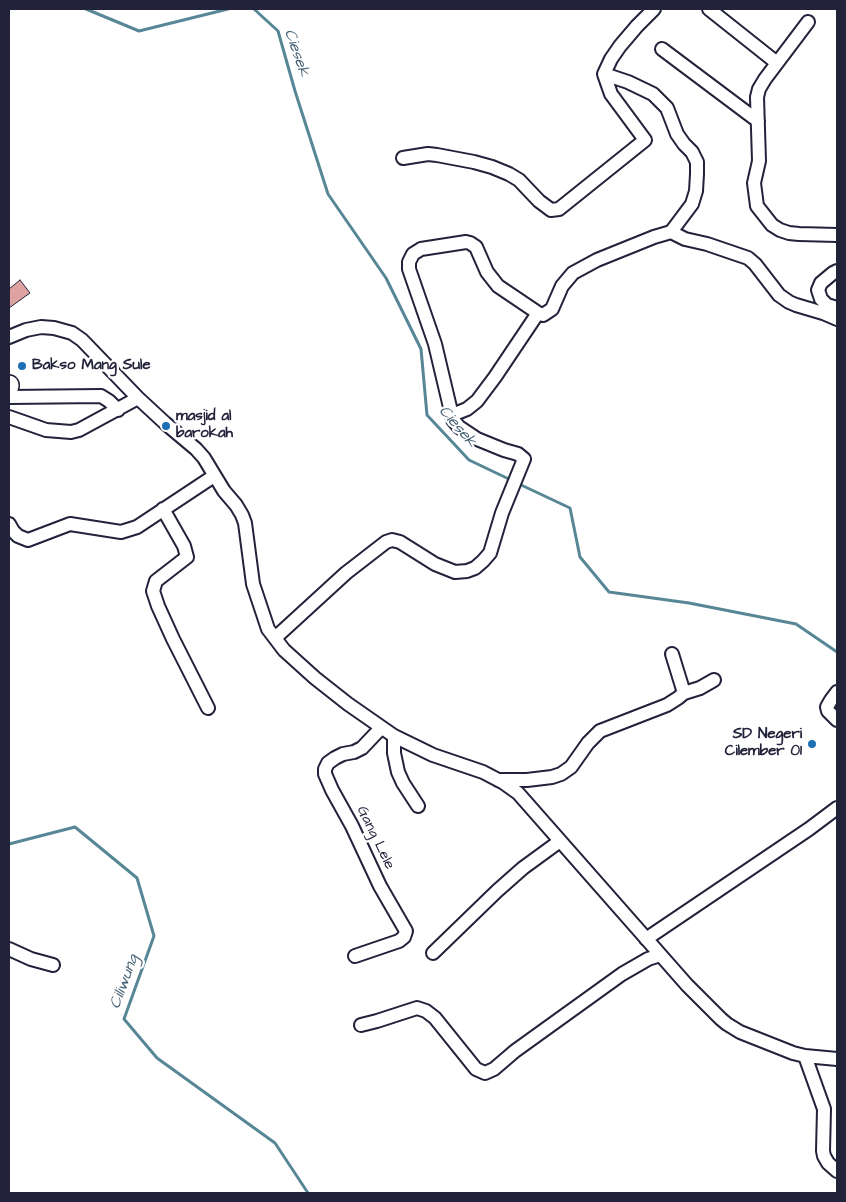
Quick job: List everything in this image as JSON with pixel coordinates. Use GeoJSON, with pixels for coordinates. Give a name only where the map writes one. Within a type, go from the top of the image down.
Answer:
{"type":"FeatureCollection","features":[{"type":"Feature","properties":{"kind":"street"},"geometry":{"type":"LineString","coordinates":[[404,158],[437,154],[492,167],[519,180],[539,201],[551,210],[559,209],[645,140],[611,94],[604,74],[610,59],[620,46],[654,9]]}},
{"type":"Feature","properties":{"kind":"street"},"geometry":{"type":"LineString","coordinates":[[709,9],[778,62]]}},
{"type":"Feature","properties":{"kind":"street"},"geometry":{"type":"LineString","coordinates":[[808,22],[759,89],[757,97],[759,160],[754,183],[757,206],[772,225],[780,230],[799,234],[837,235]]}},
{"type":"Feature","properties":{"kind":"street"},"geometry":{"type":"LineString","coordinates":[[662,49],[758,120]]}},
{"type":"Feature","properties":{"kind":"street"},"geometry":{"type":"LineString","coordinates":[[275,638],[346,573],[386,542],[392,540],[400,542],[435,564],[462,572],[475,568],[490,553],[502,513],[524,459],[518,454],[477,439],[453,420],[435,344],[409,269],[409,262],[413,254],[420,249],[466,242],[474,245],[487,272],[498,286],[538,313],[545,314],[552,309],[562,286],[574,273],[585,266],[646,240],[671,232],[692,204],[696,191],[696,162],[692,152],[677,134],[667,108],[653,94],[628,82],[604,74]]}},
{"type":"Feature","properties":{"kind":"street"},"geometry":{"type":"LineString","coordinates":[[671,232],[685,239],[707,244],[748,258],[755,264],[779,295],[789,302],[837,319]]}},
{"type":"Feature","properties":{"kind":"street"},"geometry":{"type":"LineString","coordinates":[[837,271],[821,283],[818,290],[821,299],[837,308]]}},
{"type":"Feature","properties":{"kind":"street"},"geometry":{"type":"LineString","coordinates":[[452,414],[468,408],[477,401],[538,313]]}},
{"type":"Feature","properties":{"kind":"street"},"geometry":{"type":"LineString","coordinates":[[9,337],[26,330],[42,327],[72,332],[138,398],[196,449],[204,458],[224,491],[236,505],[245,523],[253,584],[268,629],[295,660],[314,678],[394,736],[433,755],[482,772],[498,780],[521,797],[660,955],[703,1002],[727,1024],[740,1032],[793,1053],[837,1059]]}},
{"type":"Feature","properties":{"kind":"street"},"geometry":{"type":"LineString","coordinates":[[9,397],[101,396],[118,410]]}},
{"type":"Feature","properties":{"kind":"street"},"geometry":{"type":"LineString","coordinates":[[9,417],[46,430],[71,432],[79,430],[138,398]]}},
{"type":"Feature","properties":{"kind":"street"},"geometry":{"type":"LineString","coordinates":[[9,524],[18,536],[28,540],[70,524],[121,532],[137,527],[214,476]]}},
{"type":"Feature","properties":{"kind":"street"},"geometry":{"type":"LineString","coordinates":[[163,509],[184,546],[188,557],[156,581],[153,591],[173,639],[208,708]]}},
{"type":"Feature","properties":{"kind":"street"},"geometry":{"type":"LineString","coordinates":[[672,654],[684,693]]}},
{"type":"Feature","properties":{"kind":"street"},"geometry":{"type":"LineString","coordinates":[[498,780],[527,780],[561,774],[571,767],[588,743],[600,731],[667,705],[684,693],[700,688],[714,680]]}},
{"type":"Feature","properties":{"kind":"street"},"geometry":{"type":"LineString","coordinates":[[837,692],[827,705],[827,709],[837,720]]}},
{"type":"Feature","properties":{"kind":"street","name":"Gang Lele"},"geometry":{"type":"LineString","coordinates":[[354,956],[399,941],[404,937],[406,931],[380,886],[352,826],[332,790],[325,774],[325,769],[328,763],[343,754],[362,748],[381,728]]}},
{"type":"Feature","properties":{"kind":"street"},"geometry":{"type":"LineString","coordinates":[[394,736],[394,753],[398,772],[418,806]]}},
{"type":"Feature","properties":{"kind":"street"},"geometry":{"type":"LineString","coordinates":[[646,939],[837,808]]}},
{"type":"Feature","properties":{"kind":"street"},"geometry":{"type":"LineString","coordinates":[[433,953],[497,890],[560,841]]}},
{"type":"Feature","properties":{"kind":"street"},"geometry":{"type":"LineString","coordinates":[[9,949],[31,960],[53,965]]}},
{"type":"Feature","properties":{"kind":"street"},"geometry":{"type":"LineString","coordinates":[[361,1025],[417,1008],[426,1011],[435,1018],[476,1069],[485,1073],[492,1070],[515,1051],[622,974],[648,959],[660,955]]}},
{"type":"Feature","properties":{"kind":"street"},"geometry":{"type":"LineString","coordinates":[[805,1056],[824,1109],[824,1156],[828,1163],[837,1171]]}},
{"type":"Feature","properties":{"kind":"building"},"geometry":{"type":"Polygon","coordinates":[[[20,280],[30,293],[9,308],[9,289],[20,280]]]}},
{"type":"Feature","properties":{"kind":"waterway","name":"Ciesek"},"geometry":{"type":"LineString","coordinates":[[86,9],[139,31],[228,9]]}},
{"type":"Feature","properties":{"kind":"waterway","name":"Ciesek"},"geometry":{"type":"LineString","coordinates":[[254,9],[278,31],[328,194],[386,278],[421,349],[427,415],[469,460],[513,481]]}},
{"type":"Feature","properties":{"kind":"waterway","name":"Ciesek"},"geometry":{"type":"LineString","coordinates":[[519,484],[570,508],[580,557],[609,592],[689,603],[796,624],[837,652]]}},
{"type":"Feature","properties":{"kind":"waterway","name":"Ciliwung"},"geometry":{"type":"LineString","coordinates":[[9,844],[75,827],[137,878],[154,936],[124,1019],[157,1058],[275,1143],[308,1193]]}},
{"type":"Feature","properties":{"kind":"place","name":"Bakso Mang Sule"},"geometry":{"type":"Point","coordinates":[22,366]}},
{"type":"Feature","properties":{"kind":"place","name":"masjid al barokah"},"geometry":{"type":"Point","coordinates":[166,426]}},
{"type":"Feature","properties":{"kind":"place","name":"SD Negeri Cilember 01"},"geometry":{"type":"Point","coordinates":[812,744]}}]}
